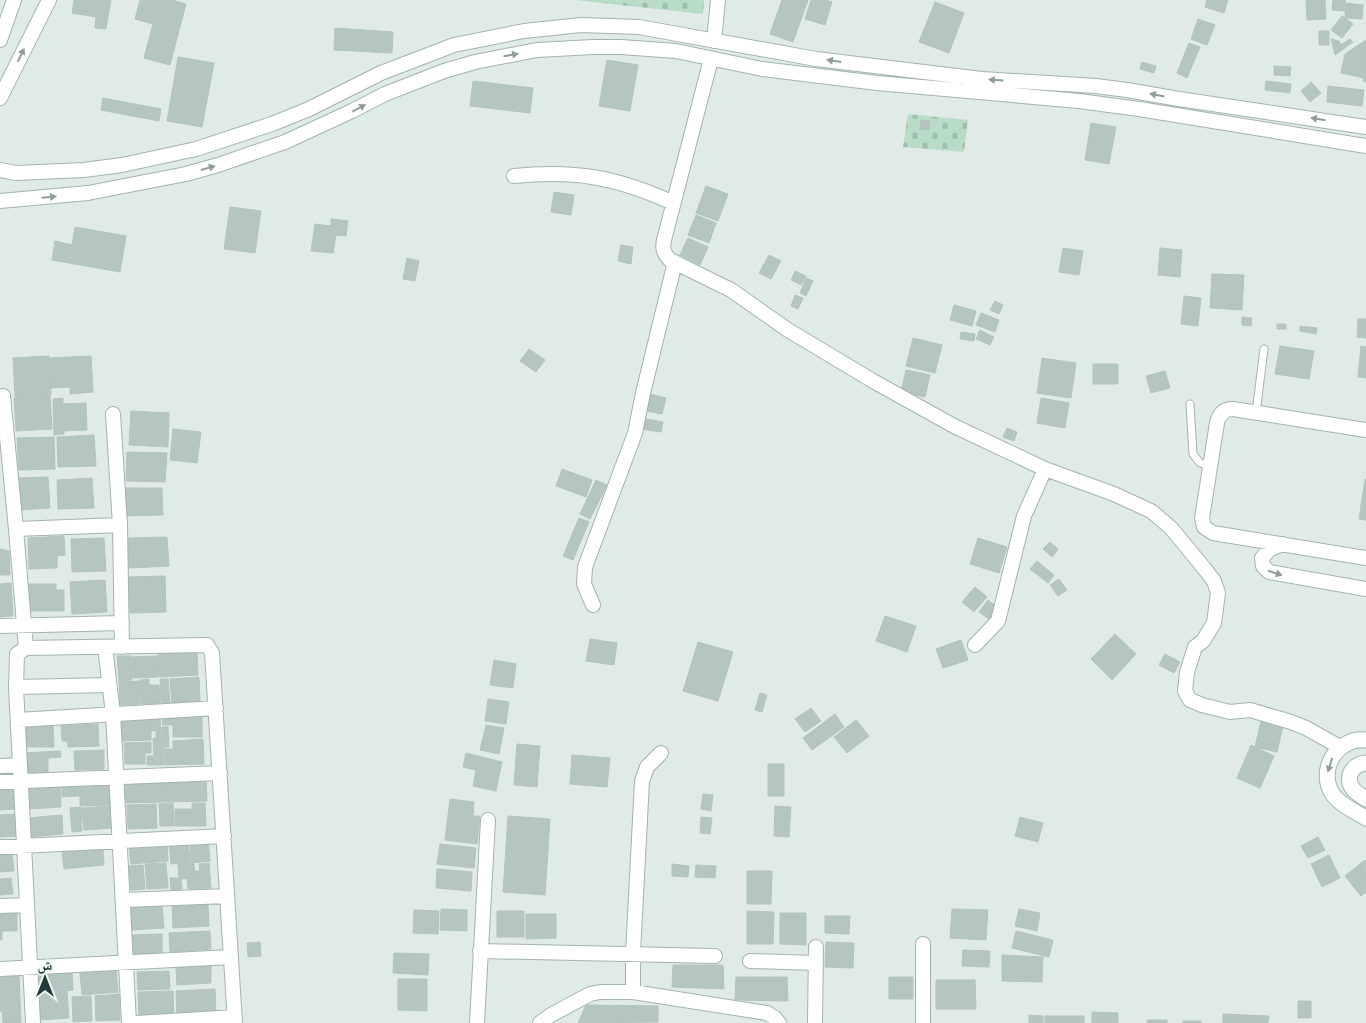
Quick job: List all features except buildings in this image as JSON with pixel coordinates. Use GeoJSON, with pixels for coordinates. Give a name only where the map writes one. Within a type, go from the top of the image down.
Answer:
{"type":"FeatureCollection","features":[{"type":"Feature","properties":{"kind":"main road"},"geometry":{"type":"LineString","coordinates":[[1366,740],[1355,740],[1340,747],[1330,760],[1327,775],[1328,783],[1335,797],[1366,818]]}},
{"type":"Feature","properties":{"kind":"main road"},"geometry":{"type":"LineString","coordinates":[[1366,762],[1353,768],[1349,778],[1355,792],[1366,799]]}},
{"type":"Feature","properties":{"kind":"street"},"geometry":{"type":"LineString","coordinates":[[0,40],[14,0]]}},
{"type":"Feature","properties":{"kind":"street"},"geometry":{"type":"LineString","coordinates":[[0,98],[49,0]]}},
{"type":"Feature","properties":{"kind":"street"},"geometry":{"type":"LineString","coordinates":[[714,40],[718,0]]}},
{"type":"Feature","properties":{"kind":"street"},"geometry":{"type":"LineString","coordinates":[[0,170],[16,173],[84,170],[122,165],[196,149],[272,124],[310,109],[381,73],[454,45],[504,34],[552,27],[610,25],[639,26],[760,50],[872,66],[982,79],[1112,88],[1366,127]]}},
{"type":"Feature","properties":{"kind":"street"},"geometry":{"type":"LineString","coordinates":[[471,41],[475,62]]}},
{"type":"Feature","properties":{"kind":"street"},"geometry":{"type":"LineString","coordinates":[[0,201],[88,194],[154,182],[218,165],[285,142],[385,94],[414,82],[475,62],[537,50],[593,46],[648,48],[762,69],[877,83],[1088,102],[1366,146]]}},
{"type":"Feature","properties":{"kind":"street"},"geometry":{"type":"LineString","coordinates":[[712,59],[673,203],[663,246],[666,256],[731,290],[788,330],[873,382],[954,426],[1045,469],[1114,494],[1151,511],[1171,528],[1214,581],[1218,593],[1214,624],[1203,641],[1195,647],[1187,672],[1185,691],[1190,700],[1230,712],[1250,710],[1291,722],[1340,747]]}},
{"type":"Feature","properties":{"kind":"street"},"geometry":{"type":"LineString","coordinates":[[514,176],[569,173],[596,176],[640,188],[673,203]]}},
{"type":"Feature","properties":{"kind":"street"},"geometry":{"type":"LineString","coordinates":[[593,605],[584,584],[585,567],[635,433],[675,262]]}},
{"type":"Feature","properties":{"kind":"street"},"geometry":{"type":"LineString","coordinates":[[3,396],[26,648]]}},
{"type":"Feature","properties":{"kind":"street"},"geometry":{"type":"LineString","coordinates":[[1366,430],[1228,409],[1220,414],[1217,423],[1202,518],[1204,527],[1213,533],[1366,558]]}},
{"type":"Feature","properties":{"kind":"street"},"geometry":{"type":"LineString","coordinates":[[113,414],[120,525],[122,647]]}},
{"type":"Feature","properties":{"kind":"street"},"geometry":{"type":"LineString","coordinates":[[975,645],[998,621],[1024,516],[1045,469]]}},
{"type":"Feature","properties":{"kind":"street"},"geometry":{"type":"LineString","coordinates":[[16,529],[120,525]]}},
{"type":"Feature","properties":{"kind":"street"},"geometry":{"type":"LineString","coordinates":[[1250,539],[1257,548],[1266,569],[1274,574],[1366,589]]}},
{"type":"Feature","properties":{"kind":"street"},"geometry":{"type":"LineString","coordinates":[[1262,558],[1270,549],[1283,544]]}},
{"type":"Feature","properties":{"kind":"street"},"geometry":{"type":"LineString","coordinates":[[0,626],[122,623]]}},
{"type":"Feature","properties":{"kind":"street"},"geometry":{"type":"LineString","coordinates":[[33,1023],[16,687],[17,654],[26,648],[208,646],[212,653],[216,708],[235,1020],[136,1023]]}},
{"type":"Feature","properties":{"kind":"street"},"geometry":{"type":"LineString","coordinates":[[105,647],[113,714],[129,1023]]}},
{"type":"Feature","properties":{"kind":"street"},"geometry":{"type":"LineString","coordinates":[[16,687],[109,685]]}},
{"type":"Feature","properties":{"kind":"street"},"geometry":{"type":"LineString","coordinates":[[18,720],[216,708]]}},
{"type":"Feature","properties":{"kind":"street"},"geometry":{"type":"LineString","coordinates":[[633,992],[633,953],[642,781],[647,766],[661,753]]}},
{"type":"Feature","properties":{"kind":"street"},"geometry":{"type":"LineString","coordinates":[[0,766],[20,765]]}},
{"type":"Feature","properties":{"kind":"street"},"geometry":{"type":"LineString","coordinates":[[0,782],[220,774]]}},
{"type":"Feature","properties":{"kind":"street"},"geometry":{"type":"LineString","coordinates":[[477,1023],[488,820]]}},
{"type":"Feature","properties":{"kind":"street"},"geometry":{"type":"LineString","coordinates":[[0,847],[224,836]]}},
{"type":"Feature","properties":{"kind":"street"},"geometry":{"type":"LineString","coordinates":[[124,900],[228,896]]}},
{"type":"Feature","properties":{"kind":"street"},"geometry":{"type":"LineString","coordinates":[[0,906],[27,905]]}},
{"type":"Feature","properties":{"kind":"street"},"geometry":{"type":"LineString","coordinates":[[922,944],[924,1023]]}},
{"type":"Feature","properties":{"kind":"street"},"geometry":{"type":"LineString","coordinates":[[815,1023],[816,947]]}},
{"type":"Feature","properties":{"kind":"street"},"geometry":{"type":"LineString","coordinates":[[480,951],[715,956]]}},
{"type":"Feature","properties":{"kind":"street"},"geometry":{"type":"LineString","coordinates":[[0,969],[231,957]]}},
{"type":"Feature","properties":{"kind":"street"},"geometry":{"type":"LineString","coordinates":[[750,961],[816,963]]}},
{"type":"Feature","properties":{"kind":"street"},"geometry":{"type":"LineString","coordinates":[[540,1023],[590,994],[633,992],[767,1013],[776,1018],[779,1023]]}},
{"type":"Feature","properties":{"kind":"lane"},"geometry":{"type":"LineString","coordinates":[[1256,413],[1264,349]]}},
{"type":"Feature","properties":{"kind":"lane"},"geometry":{"type":"LineString","coordinates":[[1190,404],[1193,454],[1200,463],[1210,466]]}},
{"type":"Feature","properties":{"kind":"green space"},"geometry":{"type":"Polygon","coordinates":[[[574,0],[704,0],[703,14],[574,0]]]}},
{"type":"Feature","properties":{"kind":"green space"},"geometry":{"type":"Polygon","coordinates":[[[908,114],[968,120],[964,152],[903,147],[908,114]]]}}]}
